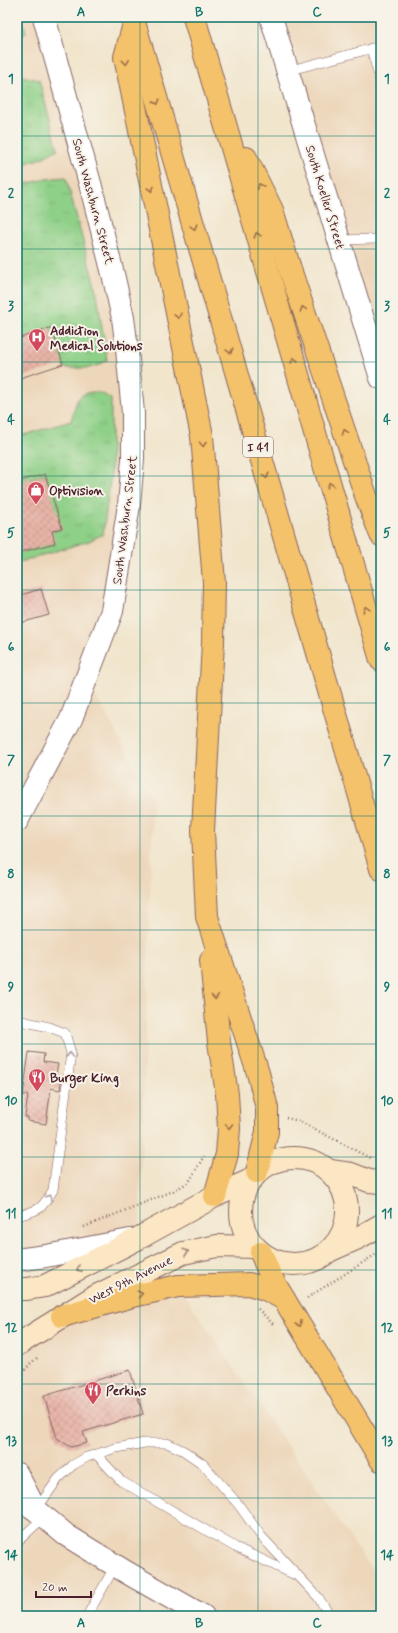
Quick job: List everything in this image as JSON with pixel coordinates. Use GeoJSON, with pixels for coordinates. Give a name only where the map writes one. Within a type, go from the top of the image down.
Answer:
{"type":"FeatureCollection","features":[{"type":"Feature","properties":{"kind":"highway"},"geometry":{"type":"LineString","coordinates":[[194,17],[381,660]]}},
{"type":"Feature","properties":{"kind":"highway"},"geometry":{"type":"LineString","coordinates":[[133,21],[125,57],[202,436],[210,513],[214,582],[213,642],[203,830],[207,917],[219,1042],[227,1094],[229,1128],[227,1154],[215,1196]]}},
{"type":"Feature","properties":{"kind":"highway","name":"I 41"},"geometry":{"type":"LineString","coordinates":[[133,21],[381,869]]}},
{"type":"Feature","properties":{"kind":"highway"},"geometry":{"type":"LineString","coordinates":[[221,109],[272,210],[291,272],[366,496],[381,535]]}},
{"type":"Feature","properties":{"kind":"highway"},"geometry":{"type":"LineString","coordinates":[[207,917],[258,1073],[267,1108],[267,1132],[254,1176]]}},
{"type":"Feature","properties":{"kind":"highway"},"geometry":{"type":"LineString","coordinates":[[258,1250],[271,1277],[294,1300],[381,1460]]}},
{"type":"Feature","properties":{"kind":"highway"},"geometry":{"type":"LineString","coordinates":[[62,1316],[132,1296],[178,1286],[249,1284],[294,1300]]}},
{"type":"Feature","properties":{"kind":"main road"},"geometry":{"type":"LineString","coordinates":[[17,1289],[45,1286],[139,1238],[254,1176],[277,1160],[299,1158],[315,1162],[330,1171],[340,1182],[346,1196],[348,1210],[346,1225],[340,1239],[331,1250]]}},
{"type":"Feature","properties":{"kind":"main road"},"geometry":{"type":"LineString","coordinates":[[330,1171],[351,1174],[369,1181],[381,1182]]}},
{"type":"Feature","properties":{"kind":"main road"},"geometry":{"type":"LineString","coordinates":[[254,1176],[243,1196],[241,1214],[245,1232],[258,1250],[278,1262],[296,1265],[315,1260],[331,1250],[358,1238],[381,1225]]}},
{"type":"Feature","properties":{"kind":"main road","name":"West 9th Avenue"},"geometry":{"type":"LineString","coordinates":[[17,1345],[92,1298],[182,1253],[217,1246],[258,1250]]}},
{"type":"Feature","properties":{"kind":"street","name":"South Washburn Street"},"geometry":{"type":"LineString","coordinates":[[17,821],[71,719],[112,611],[127,519],[133,459],[133,413],[123,318],[89,180],[44,17]]}},
{"type":"Feature","properties":{"kind":"street","name":"South Koeller Street"},"geometry":{"type":"LineString","coordinates":[[271,17],[381,378]]}},
{"type":"Feature","properties":{"kind":"street"},"geometry":{"type":"LineString","coordinates":[[17,1260],[46,1256],[139,1238]]}},
{"type":"Feature","properties":{"kind":"street"},"geometry":{"type":"LineString","coordinates":[[17,1474],[40,1514]]}},
{"type":"Feature","properties":{"kind":"street"},"geometry":{"type":"LineString","coordinates":[[17,1497],[66,1536],[198,1615]]}},
{"type":"Feature","properties":{"kind":"lane"},"geometry":{"type":"LineString","coordinates":[[287,71],[381,46]]}},
{"type":"Feature","properties":{"kind":"lane"},"geometry":{"type":"LineString","coordinates":[[371,48],[381,84]]}},
{"type":"Feature","properties":{"kind":"lane"},"geometry":{"type":"LineString","coordinates":[[339,240],[381,238]]}},
{"type":"Feature","properties":{"kind":"lane"},"geometry":{"type":"LineString","coordinates":[[17,1020],[49,1027],[65,1033],[71,1052],[53,1190],[43,1206],[32,1212],[17,1216]]}},
{"type":"Feature","properties":{"kind":"lane"},"geometry":{"type":"LineString","coordinates":[[17,1542],[40,1514],[58,1479],[73,1465],[87,1457],[116,1448],[145,1442],[167,1443],[184,1451],[203,1464],[238,1504],[261,1536],[318,1596],[330,1616]]}},
{"type":"Feature","properties":{"kind":"lane"},"geometry":{"type":"LineString","coordinates":[[96,1454],[121,1481],[235,1548],[299,1577]]}},
{"type":"Feature","properties":{"kind":"lane"},"geometry":{"type":"LineString","coordinates":[[87,1616],[115,1566]]}},
{"type":"Feature","properties":{"kind":"path"},"geometry":{"type":"LineString","coordinates":[[294,1300],[381,1251]]}},
{"type":"Feature","properties":{"kind":"path"},"geometry":{"type":"LineString","coordinates":[[254,1306],[273,1324],[277,1320]]}},
{"type":"Feature","properties":{"kind":"path"},"geometry":{"type":"LineString","coordinates":[[17,1379],[30,1364],[40,1356]]}},
{"type":"Feature","properties":{"kind":"path"},"geometry":{"type":"LineString","coordinates":[[17,1419],[17,1430]]}},
{"type":"Feature","properties":{"kind":"shaded area"},"geometry":{"type":"Polygon","coordinates":[[[17,17],[44,17],[113,274],[133,459],[87,680],[153,800],[139,1238],[17,1260],[17,17]]]}},
{"type":"Feature","properties":{"kind":"shaded area"},"geometry":{"type":"Polygon","coordinates":[[[271,17],[381,17],[381,378],[271,17]]]}},
{"type":"Feature","properties":{"kind":"shaded area"},"geometry":{"type":"Polygon","coordinates":[[[178,1286],[381,1583],[381,1616],[17,1616],[17,1345],[36,1332],[178,1286]]]}},
{"type":"Feature","properties":{"kind":"green space"},"geometry":{"type":"Polygon","coordinates":[[[17,17],[22,17],[26,32],[17,42],[17,17]]]}},
{"type":"Feature","properties":{"kind":"green space"},"geometry":{"type":"Polygon","coordinates":[[[17,75],[39,80],[58,149],[42,158],[17,166],[17,75]]]}},
{"type":"Feature","properties":{"kind":"green space"},"geometry":{"type":"Polygon","coordinates":[[[66,177],[97,294],[107,360],[87,368],[65,368],[61,364],[50,329],[17,339],[17,307],[20,305],[17,294],[17,186],[46,179],[66,177]]]}},
{"type":"Feature","properties":{"kind":"green space"},"geometry":{"type":"Polygon","coordinates":[[[95,392],[103,394],[111,399],[111,474],[103,534],[89,541],[17,563],[17,540],[22,552],[54,543],[51,531],[61,529],[45,474],[17,482],[17,437],[71,421],[77,400],[84,394],[95,392]]]}},
{"type":"Feature","properties":{"kind":"building","name":"Addiction Medical Solutions"},"geometry":{"type":"Polygon","coordinates":[[[50,328],[52,329],[63,364],[17,379],[17,339],[50,328]]]}},
{"type":"Feature","properties":{"kind":"building","name":"Optivision"},"geometry":{"type":"Polygon","coordinates":[[[45,474],[62,528],[52,531],[55,543],[21,552],[17,539],[17,482],[45,474]]]}},
{"type":"Feature","properties":{"kind":"building"},"geometry":{"type":"Polygon","coordinates":[[[41,589],[49,615],[17,624],[17,596],[41,589]]]}},
{"type":"Feature","properties":{"kind":"building","name":"Burger King"},"geometry":{"type":"Polygon","coordinates":[[[29,1052],[44,1054],[43,1062],[58,1064],[56,1074],[61,1082],[60,1090],[51,1088],[46,1124],[28,1121],[28,1117],[25,1117],[28,1095],[23,1095],[29,1052]]]}},
{"type":"Feature","properties":{"kind":"building","name":"Perkins"},"geometry":{"type":"Polygon","coordinates":[[[130,1370],[143,1414],[83,1432],[87,1443],[71,1447],[57,1438],[44,1396],[130,1370]]]}},
{"type":"Feature","properties":{"kind":"place","name":"Addiction Medical Solutions"},"geometry":{"type":"Point","coordinates":[37,352]}},
{"type":"Feature","properties":{"kind":"place","name":"Optivision"},"geometry":{"type":"Point","coordinates":[36,505]}},
{"type":"Feature","properties":{"kind":"place","name":"Burger King"},"geometry":{"type":"Point","coordinates":[37,1092]}},
{"type":"Feature","properties":{"kind":"place","name":"Perkins"},"geometry":{"type":"Point","coordinates":[93,1405]}}]}
